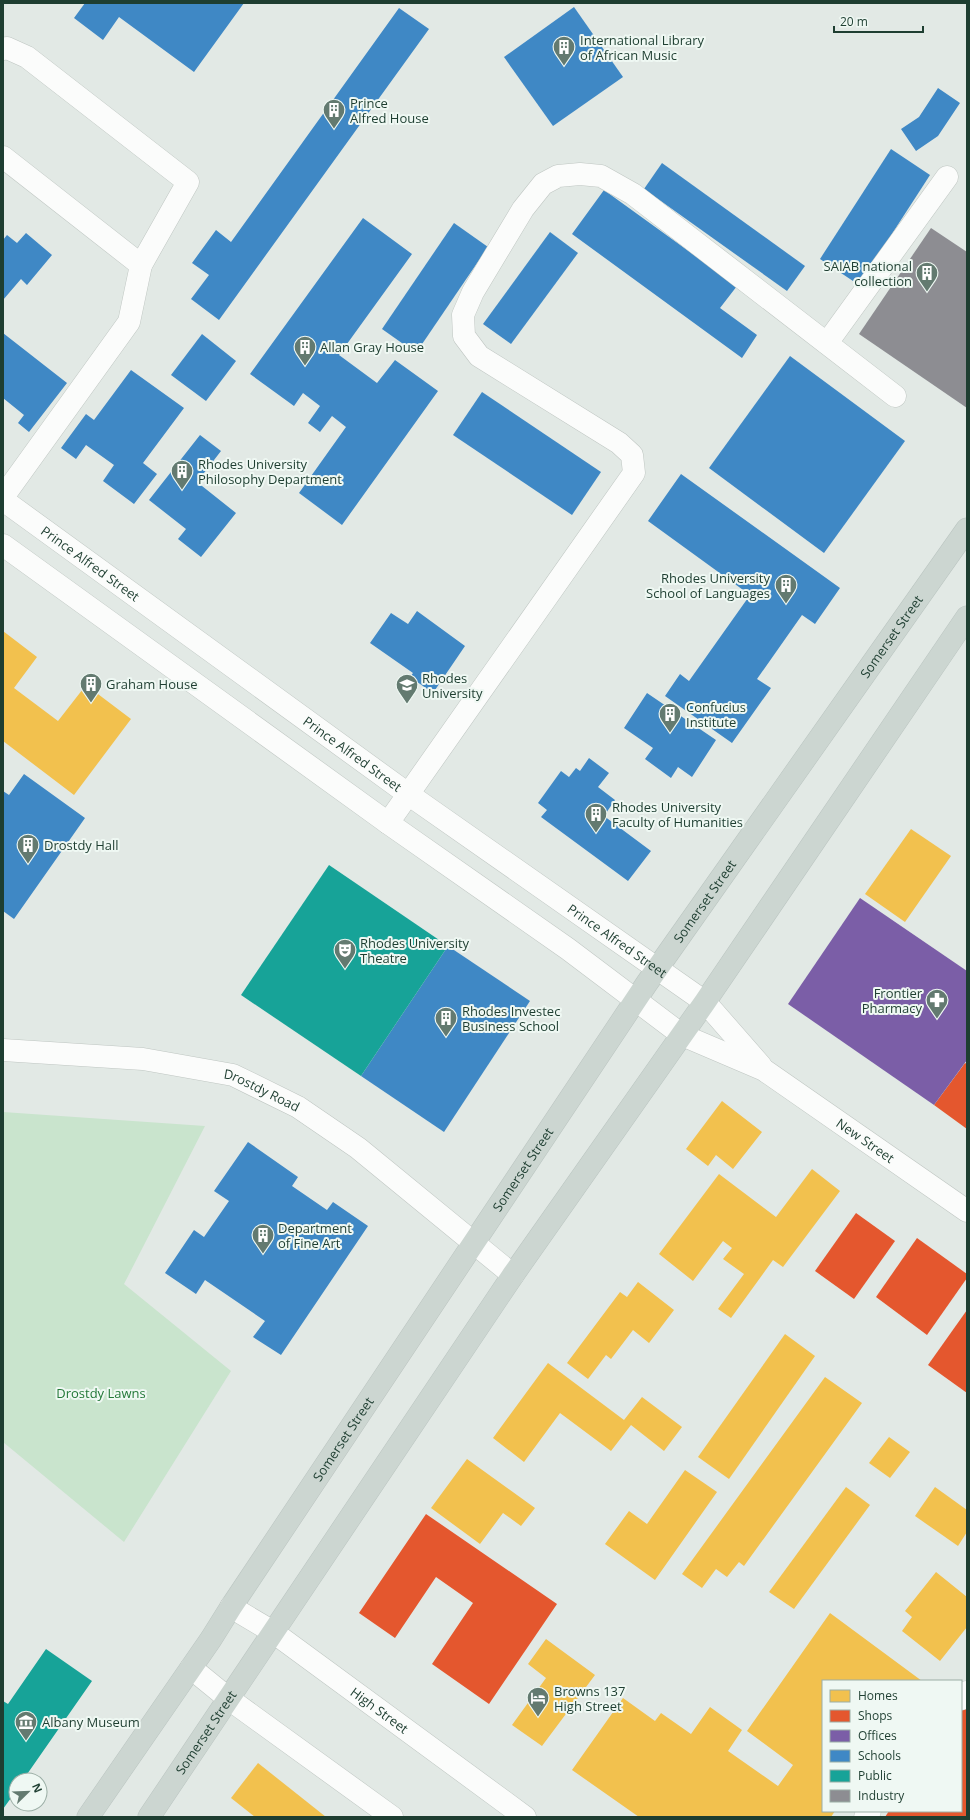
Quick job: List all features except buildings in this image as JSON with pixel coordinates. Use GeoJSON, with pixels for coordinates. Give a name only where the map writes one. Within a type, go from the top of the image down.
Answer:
{"type":"FeatureCollection","features":[{"type":"Feature","properties":{"kind":"main road","name":"Somerset Street"},"geometry":{"type":"LineString","coordinates":[[88,1817],[211,1639],[635,1000],[967,529]]}},
{"type":"Feature","properties":{"kind":"main road","name":"Somerset Street"},"geometry":{"type":"LineString","coordinates":[[149,1817],[513,1275],[705,1002],[967,618]]}},
{"type":"Feature","properties":{"kind":"street"},"geometry":{"type":"LineString","coordinates":[[3,49],[7,48],[27,57],[188,182],[141,264],[129,322],[3,499]]}},
{"type":"Feature","properties":{"kind":"street"},"geometry":{"type":"LineString","coordinates":[[3,157],[141,264]]}},
{"type":"Feature","properties":{"kind":"street"},"geometry":{"type":"LineString","coordinates":[[388,823],[634,473],[632,455],[618,443],[479,356],[464,336],[463,315],[473,292],[523,209],[543,184],[558,176],[580,174],[601,176],[627,190],[895,396]]}},
{"type":"Feature","properties":{"kind":"street"},"geometry":{"type":"LineString","coordinates":[[827,343],[947,177]]}},
{"type":"Feature","properties":{"kind":"street","name":"Prince Alfred Street"},"geometry":{"type":"LineString","coordinates":[[3,499],[408,794],[705,1002]]}},
{"type":"Feature","properties":{"kind":"street"},"geometry":{"type":"LineString","coordinates":[[3,545],[388,823],[568,949],[682,1035]]}},
{"type":"Feature","properties":{"kind":"street","name":"New Street"},"geometry":{"type":"LineString","coordinates":[[705,1002],[764,1070]]}},
{"type":"Feature","properties":{"kind":"street","name":"New Street"},"geometry":{"type":"LineString","coordinates":[[682,1035],[764,1070],[967,1211]]}},
{"type":"Feature","properties":{"kind":"street","name":"Drostdy Road"},"geometry":{"type":"LineString","coordinates":[[3,1050],[143,1060],[233,1075],[298,1107],[358,1148],[513,1275]]}},
{"type":"Feature","properties":{"kind":"street","name":"High Street"},"geometry":{"type":"LineString","coordinates":[[231,1607],[273,1632],[525,1817]]}},
{"type":"Feature","properties":{"kind":"street"},"geometry":{"type":"LineString","coordinates":[[191,1668],[229,1699],[392,1817]]}},
{"type":"Feature","properties":{"kind":"green space","name":"Drostdy Lawns"},"geometry":{"type":"Polygon","coordinates":[[[3,1112],[205,1126],[124,1284],[231,1371],[124,1542],[3,1442],[3,1112]]]}},
{"type":"Feature","properties":{"kind":"place","name":"International Library of African Music"},"geometry":{"type":"Point","coordinates":[564,66]}},
{"type":"Feature","properties":{"kind":"place","name":"Prince Alfred House"},"geometry":{"type":"Point","coordinates":[334,130]}},
{"type":"Feature","properties":{"kind":"place","name":"SAIAB national collection"},"geometry":{"type":"Point","coordinates":[927,292]}},
{"type":"Feature","properties":{"kind":"place","name":"Allan Gray House"},"geometry":{"type":"Point","coordinates":[305,366]}},
{"type":"Feature","properties":{"kind":"place","name":"Rhodes University Philosophy Department"},"geometry":{"type":"Point","coordinates":[182,490]}},
{"type":"Feature","properties":{"kind":"place","name":"Rhodes University School of Languages"},"geometry":{"type":"Point","coordinates":[786,604]}},
{"type":"Feature","properties":{"kind":"place","name":"Graham House"},"geometry":{"type":"Point","coordinates":[91,704]}},
{"type":"Feature","properties":{"kind":"place","name":"Rhodes University"},"geometry":{"type":"Point","coordinates":[407,704]}},
{"type":"Feature","properties":{"kind":"place","name":"Confucius Institute"},"geometry":{"type":"Point","coordinates":[670,734]}},
{"type":"Feature","properties":{"kind":"place","name":"Rhodes University Faculty of Humanities"},"geometry":{"type":"Point","coordinates":[596,834]}},
{"type":"Feature","properties":{"kind":"place","name":"Drostdy Hall"},"geometry":{"type":"Point","coordinates":[28,864]}},
{"type":"Feature","properties":{"kind":"place","name":"Rhodes University Theatre"},"geometry":{"type":"Point","coordinates":[345,970]}},
{"type":"Feature","properties":{"kind":"place","name":"Frontier Pharmacy"},"geometry":{"type":"Point","coordinates":[937,1020]}},
{"type":"Feature","properties":{"kind":"place","name":"Rhodes Investec Business School"},"geometry":{"type":"Point","coordinates":[446,1038]}},
{"type":"Feature","properties":{"kind":"place","name":"Department of Fine Art"},"geometry":{"type":"Point","coordinates":[263,1254]}},
{"type":"Feature","properties":{"kind":"place","name":"Browns 137 High Street"},"geometry":{"type":"Point","coordinates":[538,1718]}},
{"type":"Feature","properties":{"kind":"place","name":"Albany Museum"},"geometry":{"type":"Point","coordinates":[26,1742]}}]}
